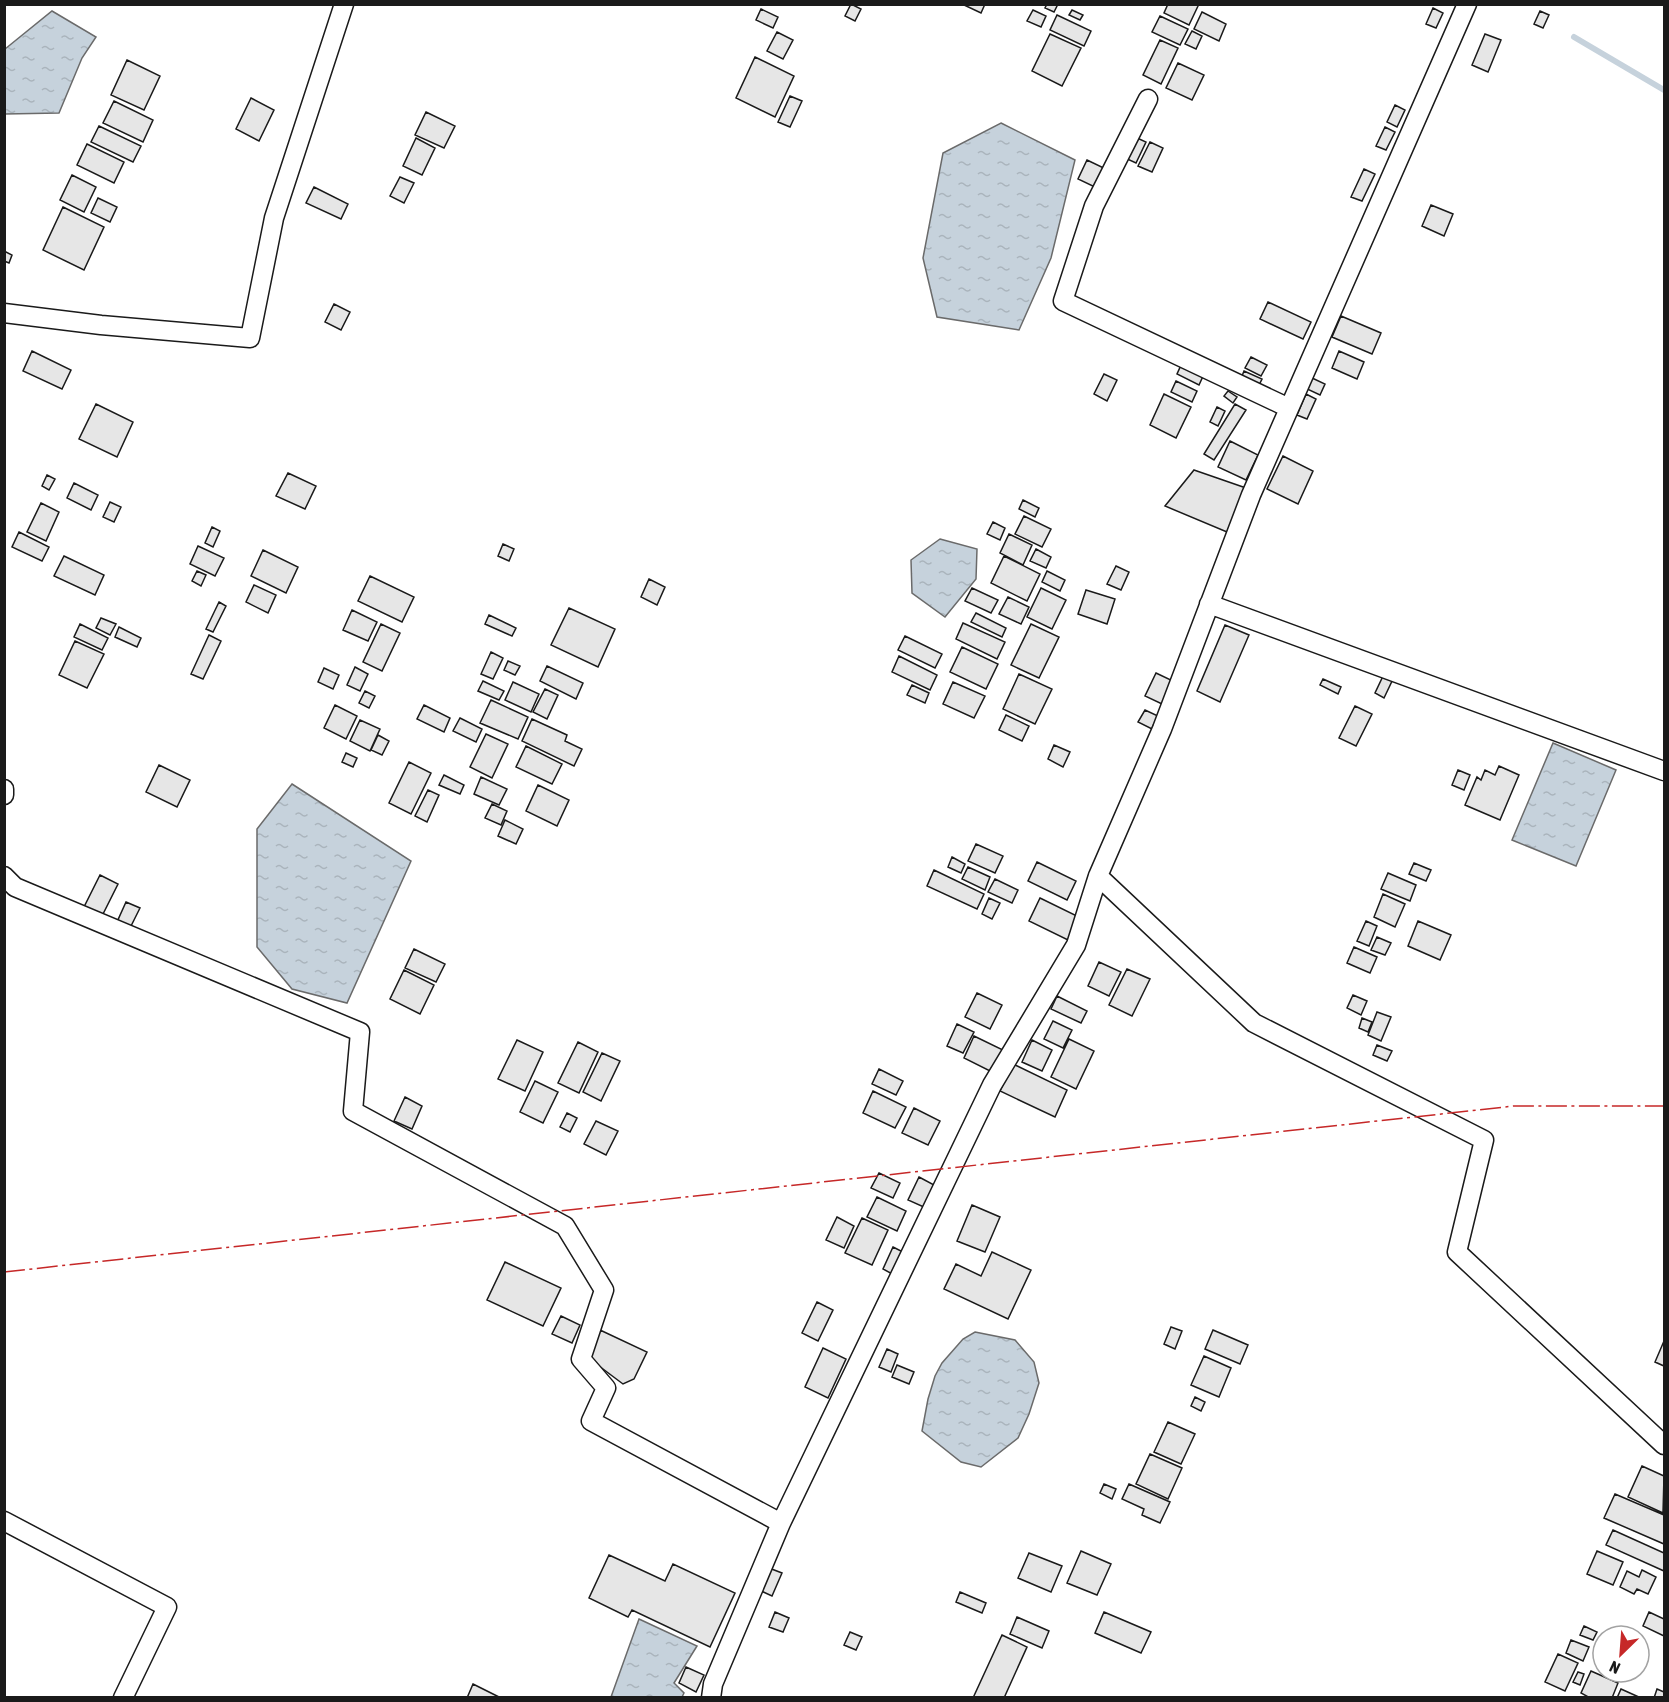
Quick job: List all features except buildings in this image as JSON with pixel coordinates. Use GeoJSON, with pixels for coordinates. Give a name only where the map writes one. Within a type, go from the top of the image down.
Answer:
{"type":"FeatureCollection","features":[{"type":"Feature","properties":{"kind":"street"},"geometry":{"type":"LineString","coordinates":[[4,313],[101,325],[250,338],[274,218],[344,4]]}},
{"type":"Feature","properties":{"kind":"street"},"geometry":{"type":"LineString","coordinates":[[711,1698],[712,1684],[782,1523],[992,1085],[1076,945],[1098,876],[1162,729],[1251,495],[1467,4]]}},
{"type":"Feature","properties":{"kind":"street"},"geometry":{"type":"LineString","coordinates":[[1148,99],[1094,206],[1063,301],[1289,408]]}},
{"type":"Feature","properties":{"kind":"street"},"geometry":{"type":"LineString","coordinates":[[1209,604],[1665,771]]}},
{"type":"Feature","properties":{"kind":"street"},"geometry":{"type":"LineString","coordinates":[[4,789],[4,795]]}},
{"type":"Feature","properties":{"kind":"street"},"geometry":{"type":"LineString","coordinates":[[4,876],[15,887],[360,1032],[353,1111],[565,1226],[604,1290],[581,1359],[606,1388],[591,1421],[782,1523]]}},
{"type":"Feature","properties":{"kind":"street"},"geometry":{"type":"LineString","coordinates":[[1098,876],[1254,1023],[1484,1140],[1457,1252],[1665,1445]]}},
{"type":"Feature","properties":{"kind":"street"},"geometry":{"type":"LineString","coordinates":[[4,1521],[167,1607],[123,1698]]}},
{"type":"Feature","properties":{"kind":"water"},"geometry":{"type":"Polygon","coordinates":[[[52,11],[96,37],[82,58],[59,113],[5,114],[5,49],[52,11]]]}},
{"type":"Feature","properties":{"kind":"water"},"geometry":{"type":"Polygon","coordinates":[[[1001,123],[1075,160],[1051,258],[1019,330],[937,317],[923,258],[943,153],[1001,123]]]}},
{"type":"Feature","properties":{"kind":"water"},"geometry":{"type":"Polygon","coordinates":[[[940,539],[977,549],[976,579],[945,617],[912,593],[911,560],[940,539]]]}},
{"type":"Feature","properties":{"kind":"water"},"geometry":{"type":"Polygon","coordinates":[[[1553,743],[1616,770],[1576,866],[1512,840],[1553,743]]]}},
{"type":"Feature","properties":{"kind":"water"},"geometry":{"type":"Polygon","coordinates":[[[292,784],[411,861],[347,1003],[292,989],[257,947],[257,829],[292,784]]]}},
{"type":"Feature","properties":{"kind":"water"},"geometry":{"type":"Polygon","coordinates":[[[975,1332],[1015,1340],[1034,1362],[1039,1383],[1018,1438],[981,1467],[961,1462],[922,1431],[935,1376],[942,1363],[963,1339],[975,1332]]]}},
{"type":"Feature","properties":{"kind":"water"},"geometry":{"type":"Polygon","coordinates":[[[639,1619],[697,1646],[674,1683],[684,1693],[682,1697],[611,1697],[639,1619]]]}},
{"type":"Feature","properties":{"kind":"waterway"},"geometry":{"type":"LineString","coordinates":[[1574,37],[1664,90]]}},
{"type":"Feature","properties":{"kind":"power"},"geometry":{"type":"LineString","coordinates":[[4,1272],[1514,1106],[1664,1106]]}}]}
